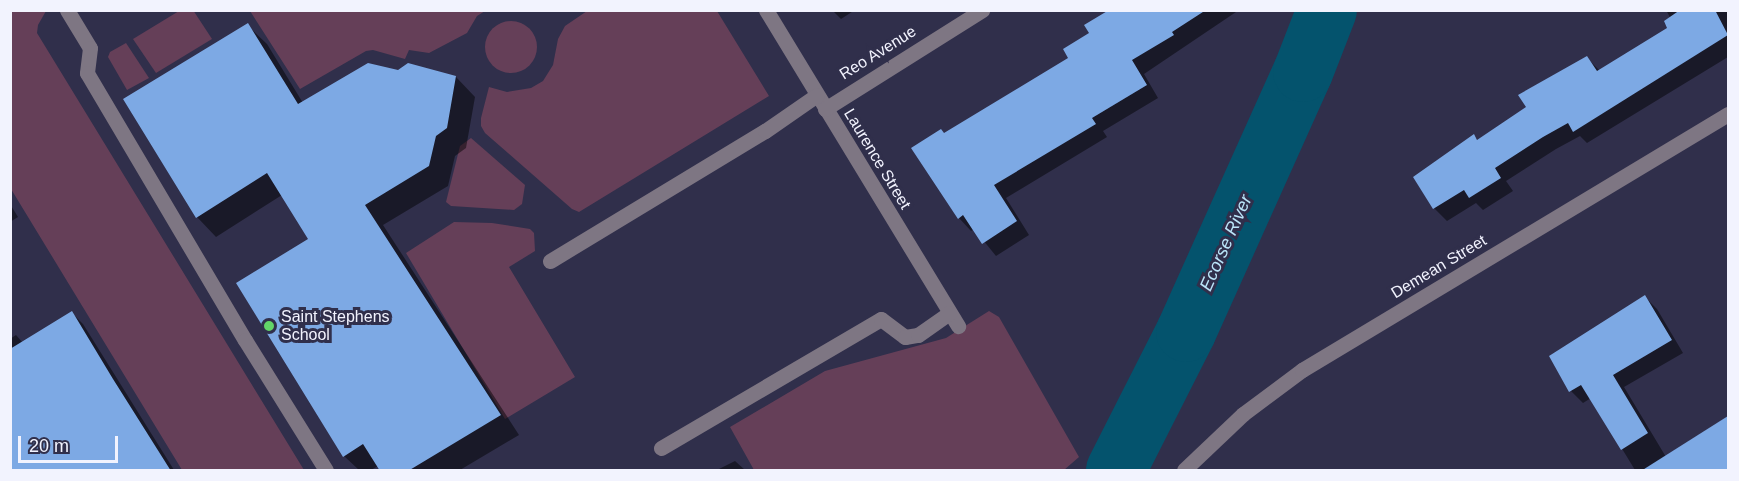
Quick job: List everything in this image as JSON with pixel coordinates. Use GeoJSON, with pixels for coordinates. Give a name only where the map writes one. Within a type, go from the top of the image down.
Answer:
{"type":"FeatureCollection","features":[{"type":"Feature","properties":{"kind":"street"},"geometry":{"type":"LineString","coordinates":[[67,10],[90,48],[87,73],[245,340],[326,471]]}},
{"type":"Feature","properties":{"kind":"street","name":"Laurence Street"},"geometry":{"type":"LineString","coordinates":[[766,10],[958,326]]}},
{"type":"Feature","properties":{"kind":"street","name":"Reo Avenue"},"geometry":{"type":"LineString","coordinates":[[825,109],[982,10]]}},
{"type":"Feature","properties":{"kind":"street"},"geometry":{"type":"LineString","coordinates":[[550,261],[765,131],[817,95]]}},
{"type":"Feature","properties":{"kind":"street","name":"Demean Street"},"geometry":{"type":"LineString","coordinates":[[1184,471],[1243,414],[1302,370],[1728,114]]}},
{"type":"Feature","properties":{"kind":"street"},"geometry":{"type":"LineString","coordinates":[[660,448],[881,320],[905,337],[918,335],[949,313]]}},
{"type":"Feature","properties":{"kind":"shaded area"},"geometry":{"type":"Polygon","coordinates":[[[11,10],[46,11],[38,25],[37,33],[304,470],[182,470],[11,189],[11,10]]]}},
{"type":"Feature","properties":{"kind":"shaded area"},"geometry":{"type":"Polygon","coordinates":[[[193,10],[212,39],[156,73],[133,39],[179,11],[193,10]]]}},
{"type":"Feature","properties":{"kind":"shaded area"},"geometry":{"type":"Polygon","coordinates":[[[250,11],[485,11],[477,16],[467,33],[429,53],[409,50],[405,59],[373,50],[366,51],[300,89],[250,11]]]}},
{"type":"Feature","properties":{"kind":"shaded area"},"geometry":{"type":"Polygon","coordinates":[[[587,11],[717,11],[769,96],[579,212],[572,209],[485,133],[481,126],[481,118],[489,87],[507,92],[531,88],[543,81],[553,65],[558,39],[565,26],[587,11]]]}},
{"type":"Feature","properties":{"kind":"shaded area"},"geometry":{"type":"Polygon","coordinates":[[[506,21],[516,21],[530,28],[537,47],[530,66],[516,73],[506,73],[496,69],[489,62],[485,52],[485,42],[489,32],[496,25],[506,21]]]}},
{"type":"Feature","properties":{"kind":"shaded area"},"geometry":{"type":"Polygon","coordinates":[[[126,43],[149,78],[127,90],[108,57],[110,52],[126,43]]]}},
{"type":"Feature","properties":{"kind":"shaded area"},"geometry":{"type":"Polygon","coordinates":[[[471,138],[525,185],[522,204],[514,210],[451,206],[446,202],[460,146],[471,138]]]}},
{"type":"Feature","properties":{"kind":"shaded area"},"geometry":{"type":"Polygon","coordinates":[[[454,222],[492,223],[530,229],[534,233],[535,251],[509,267],[575,377],[505,419],[406,253],[454,222]]]}},
{"type":"Feature","properties":{"kind":"shaded area"},"geometry":{"type":"Polygon","coordinates":[[[989,311],[999,317],[1079,457],[1064,470],[754,470],[730,427],[825,371],[946,338],[989,311]]]}},
{"type":"Feature","properties":{"kind":"building"},"geometry":{"type":"Polygon","coordinates":[[[1109,10],[1206,10],[1172,32],[1174,35],[1132,60],[1147,85],[1092,118],[1096,124],[994,185],[1017,221],[982,244],[963,215],[958,219],[911,148],[941,129],[944,133],[1068,58],[1063,49],[1089,33],[1084,25],[1109,10]]]}},
{"type":"Feature","properties":{"kind":"building"},"geometry":{"type":"Polygon","coordinates":[[[1680,10],[1715,10],[1728,35],[1573,132],[1568,123],[1543,137],[1495,168],[1501,178],[1469,198],[1464,190],[1433,209],[1413,177],[1474,134],[1477,140],[1526,107],[1518,95],[1587,56],[1597,71],[1667,28],[1664,21],[1680,10]]]}},
{"type":"Feature","properties":{"kind":"building"},"geometry":{"type":"Polygon","coordinates":[[[248,23],[298,104],[368,63],[398,70],[408,63],[456,76],[447,128],[436,136],[429,166],[365,205],[501,415],[408,471],[380,471],[363,444],[343,457],[236,283],[308,239],[267,173],[196,218],[123,99],[248,23]]]}},
{"type":"Feature","properties":{"kind":"building"},"geometry":{"type":"Polygon","coordinates":[[[1645,295],[1672,340],[1613,375],[1648,433],[1621,450],[1581,385],[1569,392],[1549,356],[1645,295]]]}},
{"type":"Feature","properties":{"kind":"building"},"geometry":{"type":"Polygon","coordinates":[[[72,311],[171,471],[10,471],[10,349],[72,311]]]}},
{"type":"Feature","properties":{"kind":"building"},"geometry":{"type":"Polygon","coordinates":[[[1728,416],[1728,471],[1641,471],[1728,416]]]}},
{"type":"Feature","properties":{"kind":"waterway","name":"Ecorse River"},"geometry":{"type":"LineString","coordinates":[[1116,470],[1186,332],[1303,72],[1327,10]]}},
{"type":"Feature","properties":{"kind":"place","name":"Saint Stephens School"},"geometry":{"type":"Point","coordinates":[269,326]}}]}
